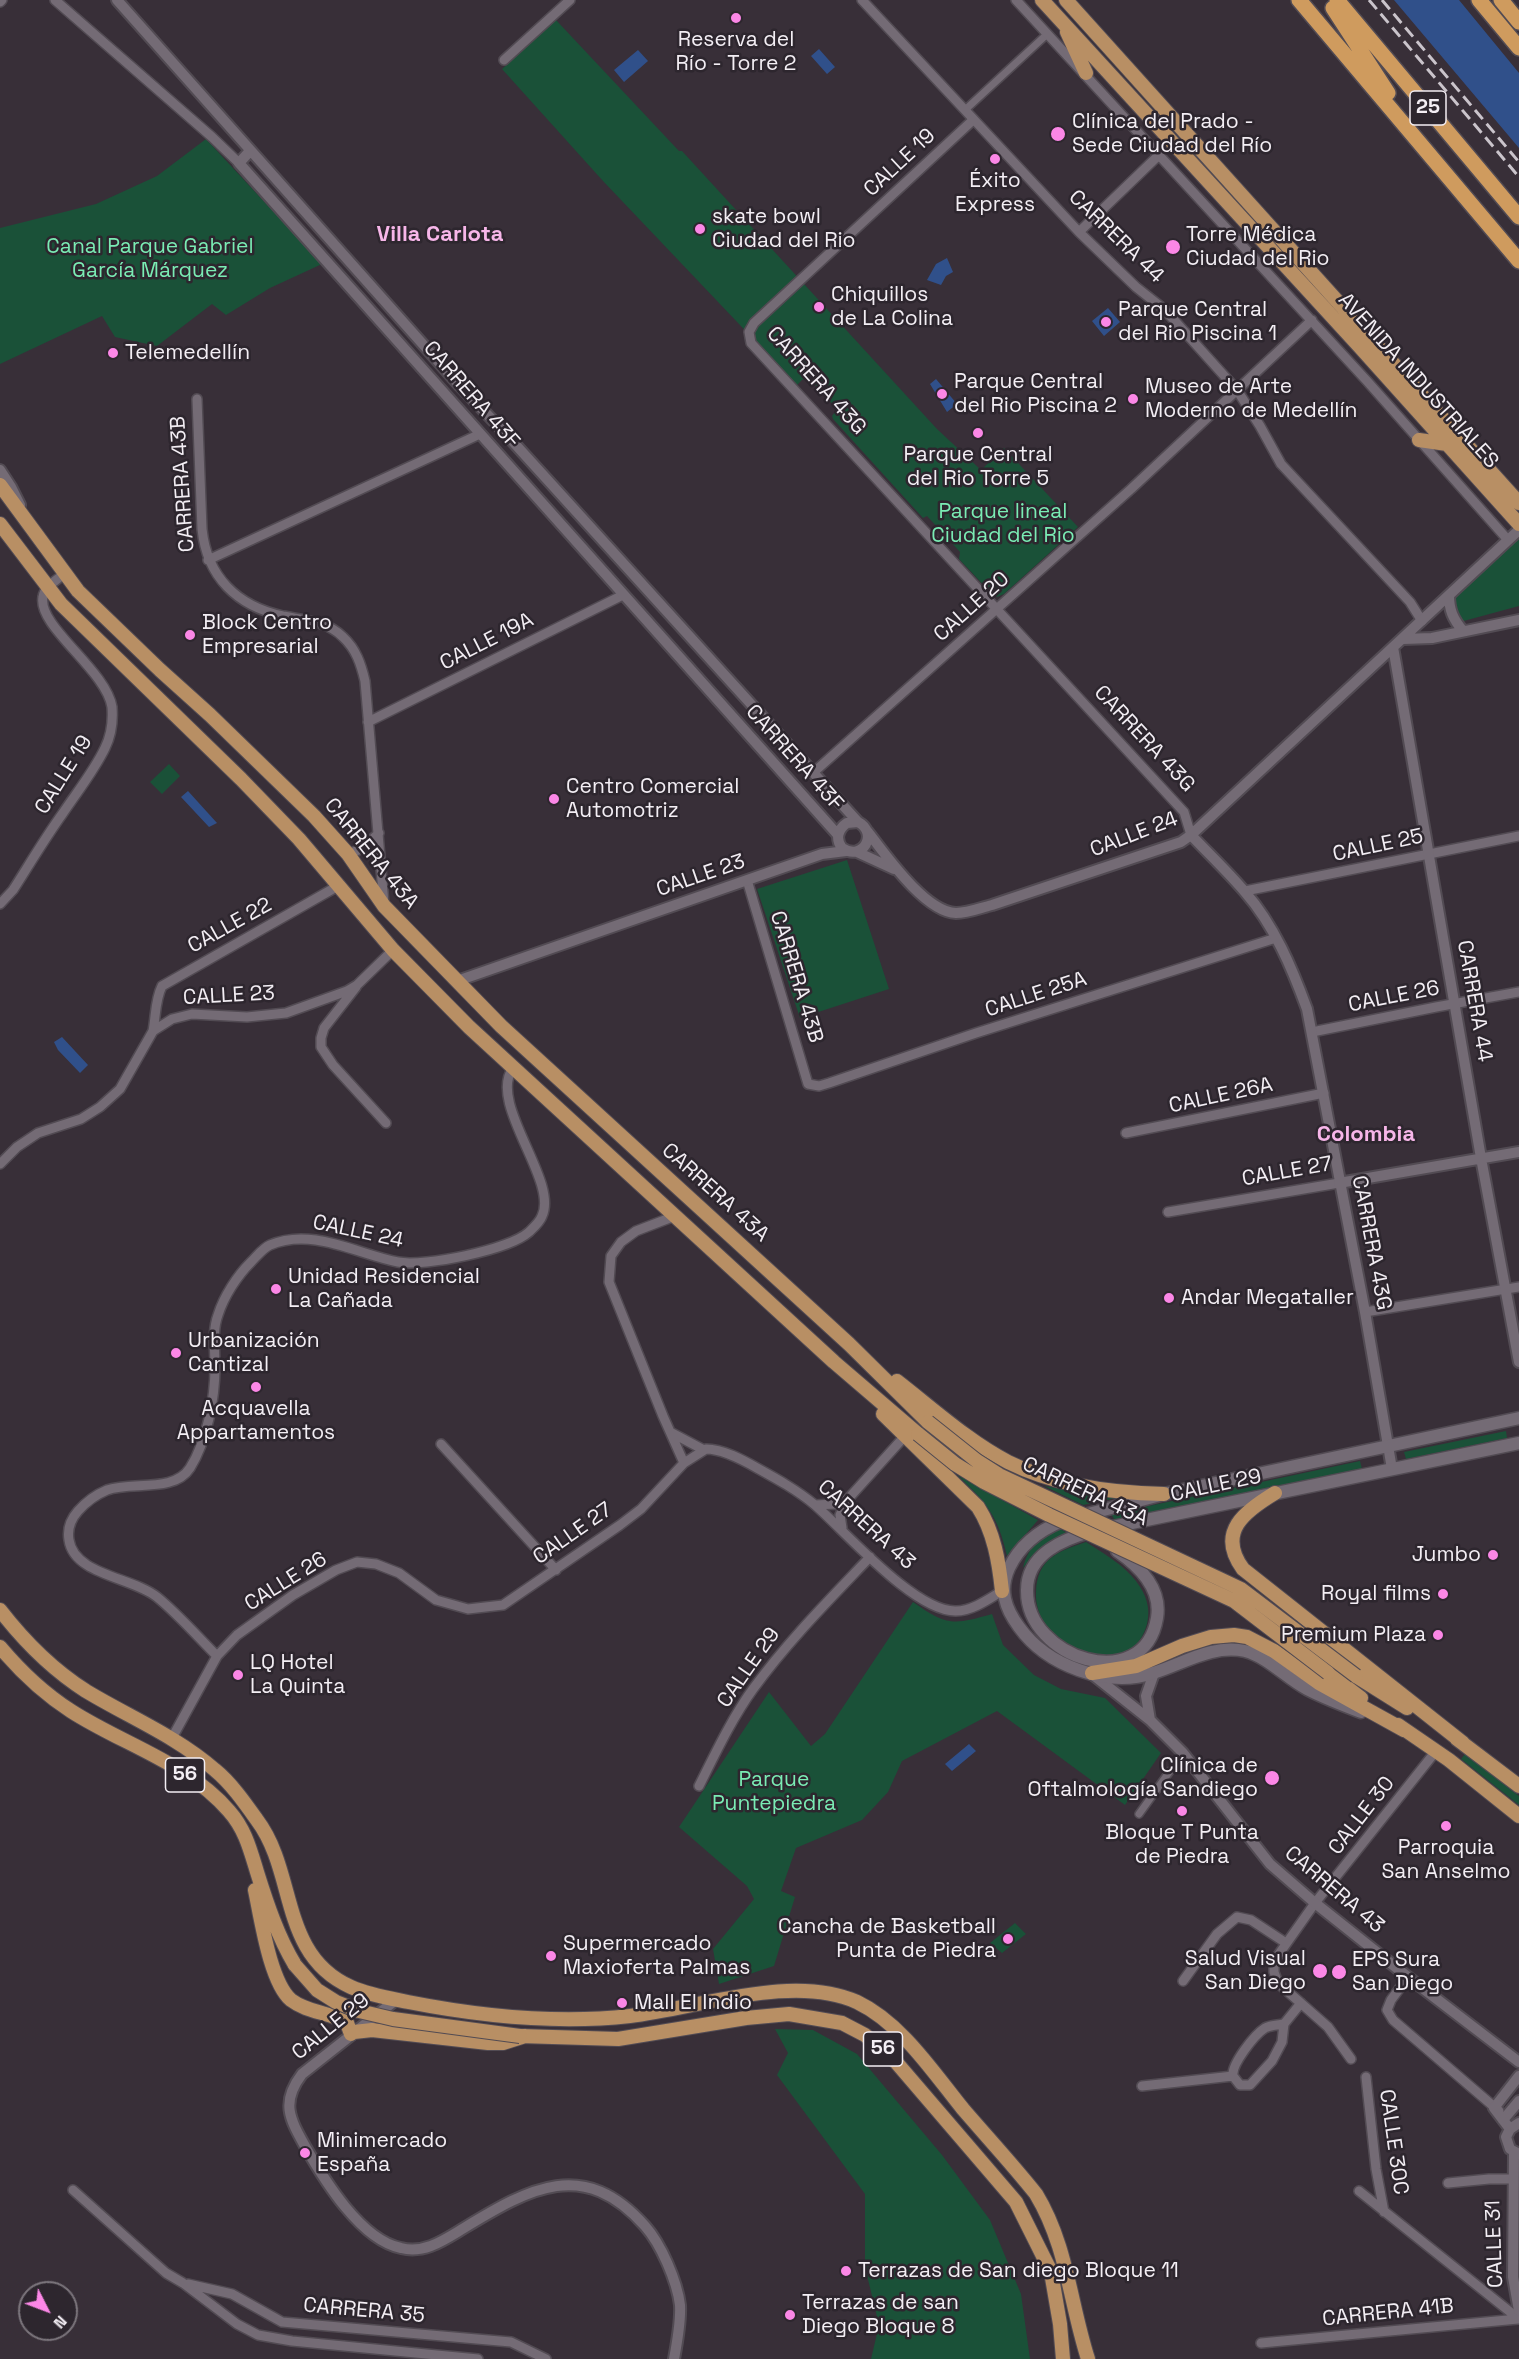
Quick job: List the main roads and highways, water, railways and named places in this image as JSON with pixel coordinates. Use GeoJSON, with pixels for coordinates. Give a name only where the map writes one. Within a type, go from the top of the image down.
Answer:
{"type":"FeatureCollection","features":[{"type":"Feature","properties":{"kind":"highway","name":"25"},"geometry":{"type":"LineString","coordinates":[[1299,0],[1519,261]]}},
{"type":"Feature","properties":{"kind":"highway"},"geometry":{"type":"LineString","coordinates":[[1328,0],[1420,143]]}},
{"type":"Feature","properties":{"kind":"highway","name":"25"},"geometry":{"type":"LineString","coordinates":[[1337,0],[1519,217]]}},
{"type":"Feature","properties":{"kind":"highway"},"geometry":{"type":"LineString","coordinates":[[1479,0],[1519,48]]}},
{"type":"Feature","properties":{"kind":"highway"},"geometry":{"type":"LineString","coordinates":[[1501,0],[1519,22]]}},
{"type":"Feature","properties":{"kind":"main road","name":"AVENIDA INDUSTRIALES"},"geometry":{"type":"LineString","coordinates":[[1042,0],[1519,525]]}},
{"type":"Feature","properties":{"kind":"main road","name":"AVENIDA INDUSTRIALES"},"geometry":{"type":"LineString","coordinates":[[1066,0],[1519,503]]}},
{"type":"Feature","properties":{"kind":"main road"},"geometry":{"type":"LineString","coordinates":[[1063,22],[1086,74]]}},
{"type":"Feature","properties":{"kind":"main road"},"geometry":{"type":"LineString","coordinates":[[1419,440],[1447,444]]}},
{"type":"Feature","properties":{"kind":"main road","name":"CARRERA 43A"},"geometry":{"type":"LineString","coordinates":[[0,485],[78,591],[281,783],[348,854],[384,906],[457,981],[510,1034],[849,1344],[928,1422],[977,1461],[999,1475],[1241,1589],[1356,1676],[1463,1743],[1519,1786]]}},
{"type":"Feature","properties":{"kind":"main road","name":"CARRERA 43A"},"geometry":{"type":"LineString","coordinates":[[0,524],[61,604],[299,839],[393,950],[469,1027],[911,1435],[968,1473],[1049,1515],[1234,1601],[1404,1730],[1436,1751],[1519,1816]]}},
{"type":"Feature","properties":{"kind":"main road"},"geometry":{"type":"LineString","coordinates":[[849,1344],[976,1442],[1008,1462],[1040,1474],[1084,1486],[1164,1494]]}},
{"type":"Feature","properties":{"kind":"main road","name":"CALLE 29"},"geometry":{"type":"LineString","coordinates":[[1002,1591],[1012,1561],[1028,1543],[1048,1527],[1062,1521],[1164,1494],[1519,1418]]}},
{"type":"Feature","properties":{"kind":"main road"},"geometry":{"type":"LineString","coordinates":[[911,1435],[984,1516],[995,1550],[1002,1591],[1012,1618],[1034,1644],[1062,1663],[1092,1674],[1129,1678],[1154,1673],[1213,1652],[1237,1650],[1248,1652],[1306,1689],[1404,1730]]}},
{"type":"Feature","properties":{"kind":"main road","name":"CALLE 29"},"geometry":{"type":"LineString","coordinates":[[1101,1538],[1137,1566],[1155,1593],[1157,1617],[1147,1643],[1130,1657],[1107,1662],[1090,1660],[1073,1654],[1051,1641],[1034,1622],[1029,1611],[1027,1584],[1030,1572],[1043,1554],[1061,1542],[1076,1536],[1519,1443]]}},
{"type":"Feature","properties":{"kind":"main road"},"geometry":{"type":"LineString","coordinates":[[1275,1493],[1250,1508],[1236,1524],[1233,1537],[1234,1551],[1244,1569],[1463,1743]]}},
{"type":"Feature","properties":{"kind":"main road","name":"56"},"geometry":{"type":"LineString","coordinates":[[0,1610],[38,1652],[85,1690],[172,1738],[224,1778],[266,1831],[275,1852],[296,1927],[313,1956],[328,1972],[347,1985],[369,1994],[397,2000],[485,2013],[558,2018],[634,2015],[772,1992],[801,1990],[830,1994],[858,2003],[884,2020],[900,2034],[1036,2194],[1059,2241],[1077,2325],[1088,2359]]}},
{"type":"Feature","properties":{"kind":"main road"},"geometry":{"type":"LineString","coordinates":[[1092,1674],[1136,1666],[1182,1646],[1211,1637],[1234,1635],[1247,1637],[1274,1651],[1319,1683],[1404,1730]]}},
{"type":"Feature","properties":{"kind":"main road","name":"56"},"geometry":{"type":"LineString","coordinates":[[0,1647],[21,1672],[42,1691],[72,1712],[144,1750],[207,1790],[236,1818],[249,1842],[276,1928],[295,1965],[317,1990],[336,2002],[359,2012],[393,2019],[523,2036],[618,2039],[746,2018],[789,2014],[842,2023],[865,2035],[896,2062],[1016,2202],[1051,2272],[1060,2324],[1063,2359]]}},
{"type":"Feature","properties":{"kind":"main road"},"geometry":{"type":"LineString","coordinates":[[207,1790],[232,1823],[249,1860],[271,1960],[280,1987],[291,2000],[311,2011],[343,2020],[353,2033],[372,2030],[488,2043],[502,2043],[523,2036]]}},
{"type":"Feature","properties":{"kind":"main road"},"geometry":{"type":"LineString","coordinates":[[311,2011],[322,2000],[328,1987],[328,1972]]}},
{"type":"Feature","properties":{"kind":"water"},"geometry":{"type":"Polygon","coordinates":[[[1394,0],[1459,0],[1519,73],[1519,148],[1394,0]]]}},
{"type":"Feature","properties":{"kind":"water"},"geometry":{"type":"Polygon","coordinates":[[[819,49],[835,67],[827,74],[811,56],[819,49]]]}},
{"type":"Feature","properties":{"kind":"water"},"geometry":{"type":"Polygon","coordinates":[[[638,50],[648,61],[624,82],[614,70],[638,50]]]}},
{"type":"Feature","properties":{"kind":"water"},"geometry":{"type":"Polygon","coordinates":[[[947,258],[953,272],[946,276],[941,285],[927,280],[936,264],[947,258]]]}},
{"type":"Feature","properties":{"kind":"water","name":"Parque Central del Rio Piscina 1"},"geometry":{"type":"Polygon","coordinates":[[[1108,308],[1120,322],[1104,336],[1092,321],[1108,308]]]}},
{"type":"Feature","properties":{"kind":"water","name":"Parque Central del Rio Piscina 2"},"geometry":{"type":"Polygon","coordinates":[[[936,379],[957,404],[947,412],[930,384],[936,379]]]}},
{"type":"Feature","properties":{"kind":"water"},"geometry":{"type":"Polygon","coordinates":[[[188,791],[217,823],[209,827],[181,797],[188,791]]]}},
{"type":"Feature","properties":{"kind":"water"},"geometry":{"type":"Polygon","coordinates":[[[62,1037],[88,1065],[80,1073],[58,1050],[54,1042],[62,1037]]]}},
{"type":"Feature","properties":{"kind":"water"},"geometry":{"type":"Polygon","coordinates":[[[969,1744],[976,1751],[952,1771],[945,1764],[969,1744]]]}},
{"type":"Feature","properties":{"kind":"railway"},"geometry":{"type":"LineString","coordinates":[[1369,0],[1519,177]]}},
{"type":"Feature","properties":{"kind":"railway"},"geometry":{"type":"LineString","coordinates":[[1382,0],[1519,162]]}},
{"type":"Feature","properties":{"kind":"place","name":"Reserva del Río - Torre 2"},"geometry":{"type":"Point","coordinates":[736,18]}},
{"type":"Feature","properties":{"kind":"place","name":"Clínica del Prado - Sede Ciudad del Río"},"geometry":{"type":"Point","coordinates":[1058,134]}},
{"type":"Feature","properties":{"kind":"place","name":"Éxito Express"},"geometry":{"type":"Point","coordinates":[995,159]}},
{"type":"Feature","properties":{"kind":"place","name":"skate bowl Ciudad del Rio"},"geometry":{"type":"Point","coordinates":[700,229]}},
{"type":"Feature","properties":{"kind":"place","name":"Torre Médica Ciudad del Rio"},"geometry":{"type":"Point","coordinates":[1173,247]}},
{"type":"Feature","properties":{"kind":"place","name":"Chiquillos de La Colina"},"geometry":{"type":"Point","coordinates":[819,307]}},
{"type":"Feature","properties":{"kind":"place","name":"Parque Central del Rio Piscina 1"},"geometry":{"type":"Point","coordinates":[1106,322]}},
{"type":"Feature","properties":{"kind":"place","name":"Telemedellín"},"geometry":{"type":"Point","coordinates":[113,353]}},
{"type":"Feature","properties":{"kind":"place","name":"Parque Central del Rio Piscina 2"},"geometry":{"type":"Point","coordinates":[942,394]}},
{"type":"Feature","properties":{"kind":"place","name":"Museo de Arte Moderno de Medellín"},"geometry":{"type":"Point","coordinates":[1133,399]}},
{"type":"Feature","properties":{"kind":"place","name":"Parque Central del Rio Torre 5"},"geometry":{"type":"Point","coordinates":[978,433]}},
{"type":"Feature","properties":{"kind":"place","name":"Block Centro Empresarial"},"geometry":{"type":"Point","coordinates":[190,635]}},
{"type":"Feature","properties":{"kind":"place","name":"Centro Comercial Automotriz"},"geometry":{"type":"Point","coordinates":[554,799]}},
{"type":"Feature","properties":{"kind":"place","name":"Unidad Residencial La Cañada"},"geometry":{"type":"Point","coordinates":[276,1289]}},
{"type":"Feature","properties":{"kind":"place","name":"Andar Megataller"},"geometry":{"type":"Point","coordinates":[1169,1298]}},
{"type":"Feature","properties":{"kind":"place","name":"Urbanización Cantizal"},"geometry":{"type":"Point","coordinates":[176,1353]}},
{"type":"Feature","properties":{"kind":"place","name":"Acquavella Appartamentos"},"geometry":{"type":"Point","coordinates":[256,1387]}},
{"type":"Feature","properties":{"kind":"place","name":"Jumbo"},"geometry":{"type":"Point","coordinates":[1493,1555]}},
{"type":"Feature","properties":{"kind":"place","name":"Royal films"},"geometry":{"type":"Point","coordinates":[1443,1594]}},
{"type":"Feature","properties":{"kind":"place","name":"Premium Plaza"},"geometry":{"type":"Point","coordinates":[1438,1635]}},
{"type":"Feature","properties":{"kind":"place","name":"LQ Hotel La Quinta"},"geometry":{"type":"Point","coordinates":[238,1675]}},
{"type":"Feature","properties":{"kind":"place","name":"Clínica de Oftalmología Sandiego"},"geometry":{"type":"Point","coordinates":[1272,1778]}},
{"type":"Feature","properties":{"kind":"place","name":"Bloque T Punta de Piedra"},"geometry":{"type":"Point","coordinates":[1182,1811]}},
{"type":"Feature","properties":{"kind":"place","name":"Parroquia San Anselmo"},"geometry":{"type":"Point","coordinates":[1446,1826]}},
{"type":"Feature","properties":{"kind":"place","name":"Cancha de Basketball Punta de Piedra"},"geometry":{"type":"Point","coordinates":[1008,1939]}},
{"type":"Feature","properties":{"kind":"place","name":"Supermercado Maxioferta Palmas"},"geometry":{"type":"Point","coordinates":[551,1956]}},
{"type":"Feature","properties":{"kind":"place","name":"Salud Visual San Diego"},"geometry":{"type":"Point","coordinates":[1320,1971]}},
{"type":"Feature","properties":{"kind":"place","name":"EPS Sura San Diego"},"geometry":{"type":"Point","coordinates":[1339,1972]}},
{"type":"Feature","properties":{"kind":"place","name":"Mall El Indio"},"geometry":{"type":"Point","coordinates":[622,2003]}},
{"type":"Feature","properties":{"kind":"place","name":"Minimercado España"},"geometry":{"type":"Point","coordinates":[305,2153]}},
{"type":"Feature","properties":{"kind":"place","name":"Terrazas de San diego Bloque 11"},"geometry":{"type":"Point","coordinates":[846,2271]}},
{"type":"Feature","properties":{"kind":"place","name":"Terrazas de san Diego Bloque 8"},"geometry":{"type":"Point","coordinates":[790,2315]}},
{"type":"Feature","properties":{"kind":"district","name":"Villa Carlota"},"geometry":{"type":"Point","coordinates":[440,235]}},
{"type":"Feature","properties":{"kind":"district","name":"Colombia"},"geometry":{"type":"Point","coordinates":[1366,1135]}},
{"type":"Feature","properties":{"kind":"park label","name":"Canal Parque Gabriel García Márquez"},"geometry":{"type":"Point","coordinates":[150,259]}},
{"type":"Feature","properties":{"kind":"park label","name":"Parque lineal Ciudad del Rio"},"geometry":{"type":"Point","coordinates":[1003,524]}},
{"type":"Feature","properties":{"kind":"park label","name":"Parque Puntepiedra"},"geometry":{"type":"Point","coordinates":[774,1792]}}]}
